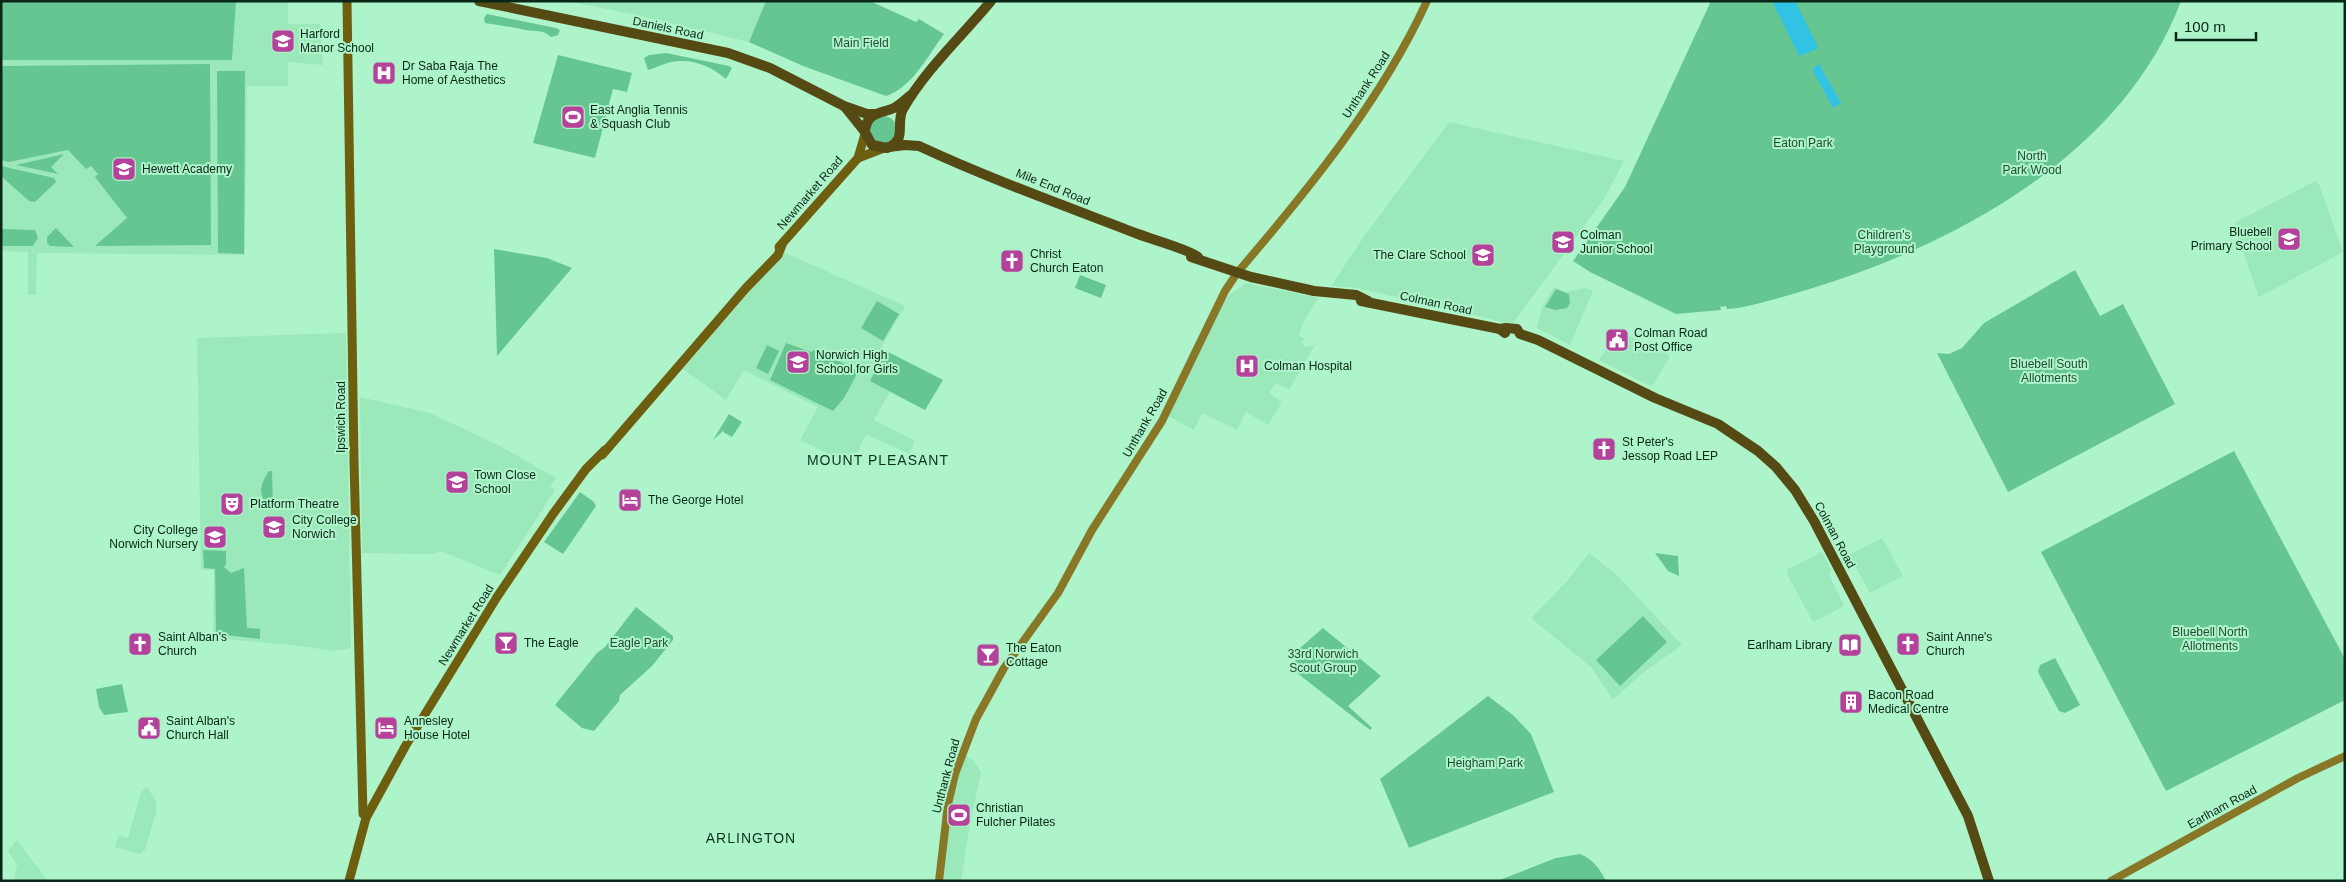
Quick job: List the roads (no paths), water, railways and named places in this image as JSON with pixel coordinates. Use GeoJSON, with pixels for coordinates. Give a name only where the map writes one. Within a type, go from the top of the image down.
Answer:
{"type":"FeatureCollection","features":[{"type":"Feature","properties":{"kind":"highway","name":"Daniels Road"},"geometry":{"type":"LineString","coordinates":[[478,1],[728,53],[770,68],[844,106],[878,113]]}},
{"type":"Feature","properties":{"kind":"highway"},"geometry":{"type":"LineString","coordinates":[[865,133],[872,145],[887,148],[898,140],[901,112],[911,95],[991,1]]}},
{"type":"Feature","properties":{"kind":"highway"},"geometry":{"type":"LineString","coordinates":[[878,113],[896,107],[911,95]]}},
{"type":"Feature","properties":{"kind":"highway","name":"Daniels Road"},"geometry":{"type":"LineString","coordinates":[[844,106],[865,133]]}},
{"type":"Feature","properties":{"kind":"highway"},"geometry":{"type":"LineString","coordinates":[[878,113],[894,115],[901,126]]}},
{"type":"Feature","properties":{"kind":"highway","name":"Newmarket Road"},"geometry":{"type":"LineString","coordinates":[[865,133],[867,122],[878,113]]}},
{"type":"Feature","properties":{"kind":"highway","name":"Mile End Road"},"geometry":{"type":"LineString","coordinates":[[901,126],[919,146]]}},
{"type":"Feature","properties":{"kind":"highway","name":"Mile End Road"},"geometry":{"type":"LineString","coordinates":[[887,148],[906,145],[919,146],[1179,250],[1181,253],[1237,273]]}},
{"type":"Feature","properties":{"kind":"highway","name":"Colman Road"},"geometry":{"type":"LineString","coordinates":[[1237,273],[1342,295],[1351,300],[1368,301],[1500,329],[1504,333],[1520,334],[1538,340],[1655,398],[1718,424],[1758,451],[1776,467],[1795,490],[1814,521],[1964,807],[1973,826],[1989,881]]}},
{"type":"Feature","properties":{"kind":"main road","name":"Ipswich Road"},"geometry":{"type":"LineString","coordinates":[[348,1],[354,461],[365,819]]}},
{"type":"Feature","properties":{"kind":"main road","name":"Ipswich Road"},"geometry":{"type":"LineString","coordinates":[[349,20],[352,1]]}},
{"type":"Feature","properties":{"kind":"main road","name":"Newmarket Road"},"geometry":{"type":"LineString","coordinates":[[360,843],[365,819],[406,745],[497,597],[553,514],[577,483],[588,476],[605,450],[746,288],[778,255],[782,245],[858,158],[865,133]]}},
{"type":"Feature","properties":{"kind":"main road","name":"Newmarket Road"},"geometry":{"type":"LineString","coordinates":[[858,158],[887,148]]}},
{"type":"Feature","properties":{"kind":"main road"},"geometry":{"type":"LineString","coordinates":[[349,881],[360,843],[359,818],[365,819]]}},
{"type":"Feature","properties":{"kind":"street","name":"Unthank Road"},"geometry":{"type":"LineString","coordinates":[[939,881],[948,804],[955,774],[976,719],[1004,668],[1058,593],[1092,530],[1162,420],[1225,291],[1237,273],[1336,151],[1392,67],[1427,1]]}},
{"type":"Feature","properties":{"kind":"street","name":"Earlham Road"},"geometry":{"type":"LineString","coordinates":[[2111,881],[2298,778],[2345,756]]}},
{"type":"Feature","properties":{"kind":"water"},"geometry":{"type":"Polygon","coordinates":[[[1772,1],[1795,1],[1818,47],[1817,49],[1799,56],[1772,1]]]}},
{"type":"Feature","properties":{"kind":"water"},"geometry":{"type":"Polygon","coordinates":[[[1819,64],[1841,103],[1833,108],[1812,69],[1819,64]]]}},
{"type":"Feature","properties":{"kind":"place","name":"Harford Manor School"},"geometry":{"type":"Point","coordinates":[283,41]}},
{"type":"Feature","properties":{"kind":"place","name":"Dr Saba Raja The Home of Aesthetics"},"geometry":{"type":"Point","coordinates":[384,73]}},
{"type":"Feature","properties":{"kind":"place","name":"East Anglia Tennis & Squash Club"},"geometry":{"type":"Point","coordinates":[573,117]}},
{"type":"Feature","properties":{"kind":"place","name":"Hewett Academy"},"geometry":{"type":"Point","coordinates":[124,169]}},
{"type":"Feature","properties":{"kind":"place","name":"Bluebell Primary School"},"geometry":{"type":"Point","coordinates":[2289,239]}},
{"type":"Feature","properties":{"kind":"place","name":"Colman Junior School"},"geometry":{"type":"Point","coordinates":[1563,242]}},
{"type":"Feature","properties":{"kind":"place","name":"The Clare School"},"geometry":{"type":"Point","coordinates":[1483,255]}},
{"type":"Feature","properties":{"kind":"place","name":"Christ Church Eaton"},"geometry":{"type":"Point","coordinates":[1012,261]}},
{"type":"Feature","properties":{"kind":"place","name":"Colman Road Post Office"},"geometry":{"type":"Point","coordinates":[1617,340]}},
{"type":"Feature","properties":{"kind":"place","name":"Norwich High School for Girls"},"geometry":{"type":"Point","coordinates":[798,362]}},
{"type":"Feature","properties":{"kind":"place","name":"Colman Hospital"},"geometry":{"type":"Point","coordinates":[1247,366]}},
{"type":"Feature","properties":{"kind":"place","name":"St Peter's Jessop Road LEP"},"geometry":{"type":"Point","coordinates":[1604,449]}},
{"type":"Feature","properties":{"kind":"place","name":"Town Close School"},"geometry":{"type":"Point","coordinates":[457,482]}},
{"type":"Feature","properties":{"kind":"place","name":"The George Hotel"},"geometry":{"type":"Point","coordinates":[630,500]}},
{"type":"Feature","properties":{"kind":"place","name":"Platform Theatre"},"geometry":{"type":"Point","coordinates":[232,504]}},
{"type":"Feature","properties":{"kind":"place","name":"City College Norwich"},"geometry":{"type":"Point","coordinates":[274,527]}},
{"type":"Feature","properties":{"kind":"place","name":"City College Norwich Nursery"},"geometry":{"type":"Point","coordinates":[215,537]}},
{"type":"Feature","properties":{"kind":"place","name":"The Eagle"},"geometry":{"type":"Point","coordinates":[506,643]}},
{"type":"Feature","properties":{"kind":"place","name":"Saint Alban's Church"},"geometry":{"type":"Point","coordinates":[140,644]}},
{"type":"Feature","properties":{"kind":"place","name":"Saint Anne's Church"},"geometry":{"type":"Point","coordinates":[1908,644]}},
{"type":"Feature","properties":{"kind":"place","name":"Earlham Library"},"geometry":{"type":"Point","coordinates":[1850,645]}},
{"type":"Feature","properties":{"kind":"place","name":"The Eaton Cottage"},"geometry":{"type":"Point","coordinates":[988,655]}},
{"type":"Feature","properties":{"kind":"place","name":"Bacon Road Medical Centre"},"geometry":{"type":"Point","coordinates":[1851,702]}},
{"type":"Feature","properties":{"kind":"place","name":"Saint Alban's Church Hall"},"geometry":{"type":"Point","coordinates":[149,728]}},
{"type":"Feature","properties":{"kind":"place","name":"Annesley House Hotel"},"geometry":{"type":"Point","coordinates":[386,728]}},
{"type":"Feature","properties":{"kind":"place","name":"Christian Fulcher Pilates"},"geometry":{"type":"Point","coordinates":[959,815]}},
{"type":"Feature","properties":{"kind":"district","name":"MOUNT PLEASANT"},"geometry":{"type":"Point","coordinates":[878,460]}},
{"type":"Feature","properties":{"kind":"district","name":"ARLINGTON"},"geometry":{"type":"Point","coordinates":[751,838]}},
{"type":"Feature","properties":{"kind":"park label","name":"Main Field"},"geometry":{"type":"Point","coordinates":[861,43]}},
{"type":"Feature","properties":{"kind":"park label","name":"Eaton Park"},"geometry":{"type":"Point","coordinates":[1803,143]}},
{"type":"Feature","properties":{"kind":"park label","name":"North Park Wood"},"geometry":{"type":"Point","coordinates":[2032,163]}},
{"type":"Feature","properties":{"kind":"park label","name":"Children's Playground"},"geometry":{"type":"Point","coordinates":[1884,242]}},
{"type":"Feature","properties":{"kind":"park label","name":"Bluebell South Allotments"},"geometry":{"type":"Point","coordinates":[2049,371]}},
{"type":"Feature","properties":{"kind":"park label","name":"Bluebell North Allotments"},"geometry":{"type":"Point","coordinates":[2210,639]}},
{"type":"Feature","properties":{"kind":"park label","name":"Eagle Park"},"geometry":{"type":"Point","coordinates":[639,643]}},
{"type":"Feature","properties":{"kind":"park label","name":"33rd Norwich Scout Group"},"geometry":{"type":"Point","coordinates":[1323,661]}},
{"type":"Feature","properties":{"kind":"park label","name":"Heigham Park"},"geometry":{"type":"Point","coordinates":[1485,763]}}]}
